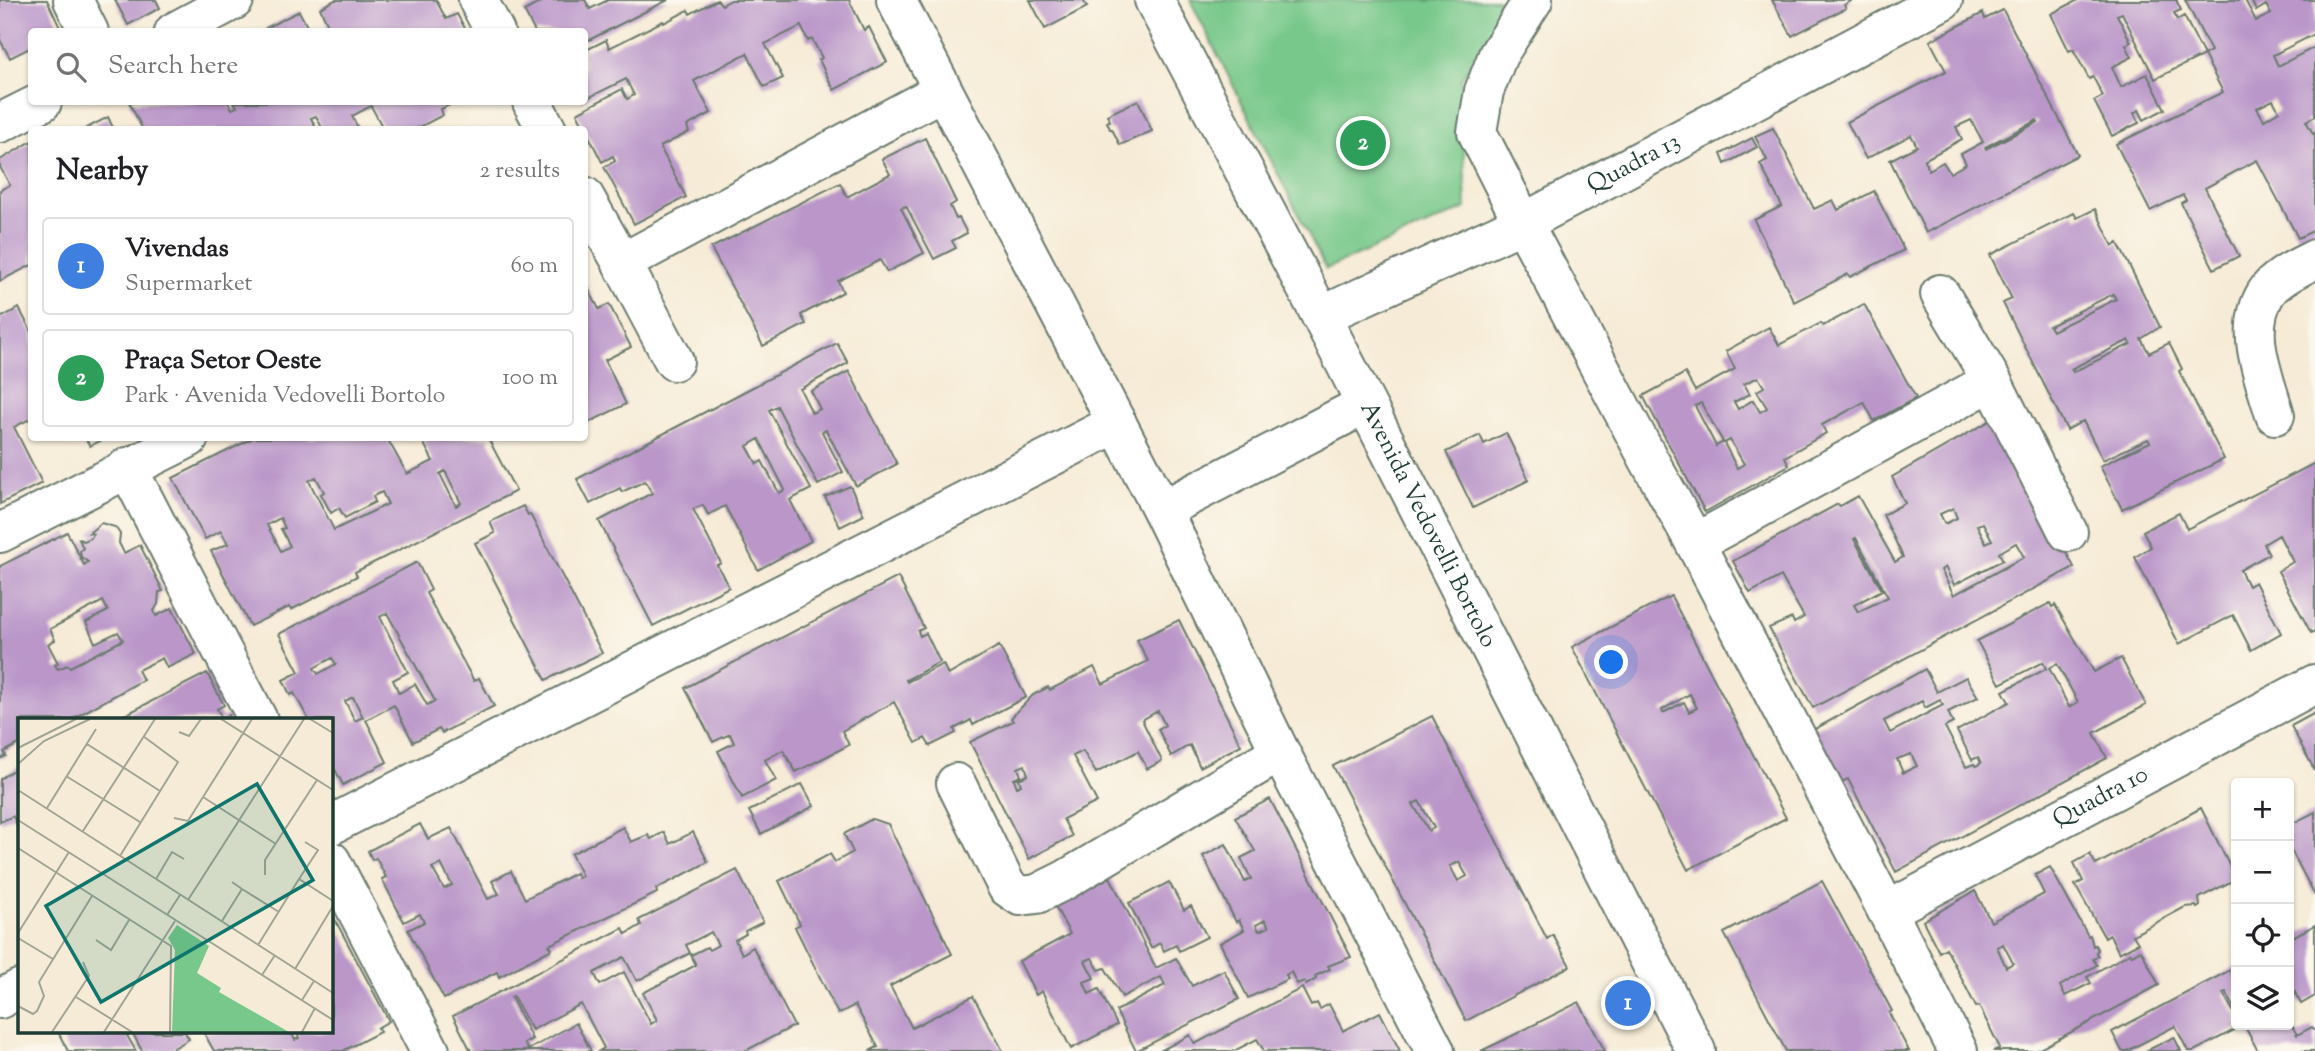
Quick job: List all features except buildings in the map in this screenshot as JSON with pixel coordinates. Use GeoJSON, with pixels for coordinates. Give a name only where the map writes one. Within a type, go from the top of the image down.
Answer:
{"type":"FeatureCollection","features":[{"type":"Feature","properties":{"kind":"street"},"geometry":{"type":"LineString","coordinates":[[73,0],[87,28]]}},
{"type":"Feature","properties":{"kind":"street"},"geometry":{"type":"LineString","coordinates":[[182,28],[234,0]]}},
{"type":"Feature","properties":{"kind":"street"},"geometry":{"type":"LineString","coordinates":[[478,0],[493,28]]}},
{"type":"Feature","properties":{"kind":"street"},"geometry":{"type":"LineString","coordinates":[[896,0],[1162,510],[1280,752],[1435,1051]]}},
{"type":"Feature","properties":{"kind":"street","name":"Avenida Vedovelli Bortolo"},"geometry":{"type":"LineString","coordinates":[[1154,0],[1321,316],[1364,405],[1696,1051]]}},
{"type":"Feature","properties":{"kind":"street"},"geometry":{"type":"LineString","coordinates":[[1532,0],[1498,55],[1484,91],[1477,132],[1650,462],[1695,542],[1958,1051]]}},
{"type":"Feature","properties":{"kind":"street","name":"Quadra 13"},"geometry":{"type":"LineString","coordinates":[[1321,316],[1523,223],[1943,0]]}},
{"type":"Feature","properties":{"kind":"street"},"geometry":{"type":"LineString","coordinates":[[622,263],[942,91]]}},
{"type":"Feature","properties":{"kind":"street"},"geometry":{"type":"LineString","coordinates":[[0,123],[36,105]]}},
{"type":"Feature","properties":{"kind":"street"},"geometry":{"type":"LineString","coordinates":[[534,105],[545,126]]}},
{"type":"Feature","properties":{"kind":"street"},"geometry":{"type":"LineString","coordinates":[[588,204],[674,361]]}},
{"type":"Feature","properties":{"kind":"street"},"geometry":{"type":"LineString","coordinates":[[2275,415],[2256,347],[2257,312],[2267,291],[2293,270],[2315,258]]}},
{"type":"Feature","properties":{"kind":"street"},"geometry":{"type":"LineString","coordinates":[[1940,294],[1992,381],[2068,532]]}},
{"type":"Feature","properties":{"kind":"street"},"geometry":{"type":"LineString","coordinates":[[1695,542],[1992,381]]}},
{"type":"Feature","properties":{"kind":"street"},"geometry":{"type":"LineString","coordinates":[[1162,510],[1364,405]]}},
{"type":"Feature","properties":{"kind":"street"},"geometry":{"type":"LineString","coordinates":[[332,824],[1116,423]]}},
{"type":"Feature","properties":{"kind":"street"},"geometry":{"type":"LineString","coordinates":[[0,533],[183,441]]}},
{"type":"Feature","properties":{"kind":"street"},"geometry":{"type":"LineString","coordinates":[[127,467],[257,718]]}},
{"type":"Feature","properties":{"kind":"street","name":"Quadra 10"},"geometry":{"type":"LineString","coordinates":[[1887,911],[2315,684]]}},
{"type":"Feature","properties":{"kind":"street"},"geometry":{"type":"LineString","coordinates":[[956,783],[1007,887],[1020,896],[1037,894],[1066,880],[1280,752]]}},
{"type":"Feature","properties":{"kind":"street"},"geometry":{"type":"LineString","coordinates":[[332,863],[430,1051]]}},
{"type":"Feature","properties":{"kind":"street"},"geometry":{"type":"LineString","coordinates":[[0,999],[18,990]]}},
{"type":"Feature","properties":{"kind":"green space"},"geometry":{"type":"Polygon","coordinates":[[[1190,0],[1509,0],[1461,79],[1466,208],[1326,269],[1190,0]]]}},
{"type":"Feature","properties":{"kind":"place","name":"Praça Setor Oeste"},"geometry":{"type":"Point","coordinates":[1363,143]}},
{"type":"Feature","properties":{"kind":"place","name":"Vivendas"},"geometry":{"type":"Point","coordinates":[1628,1003]}}]}
